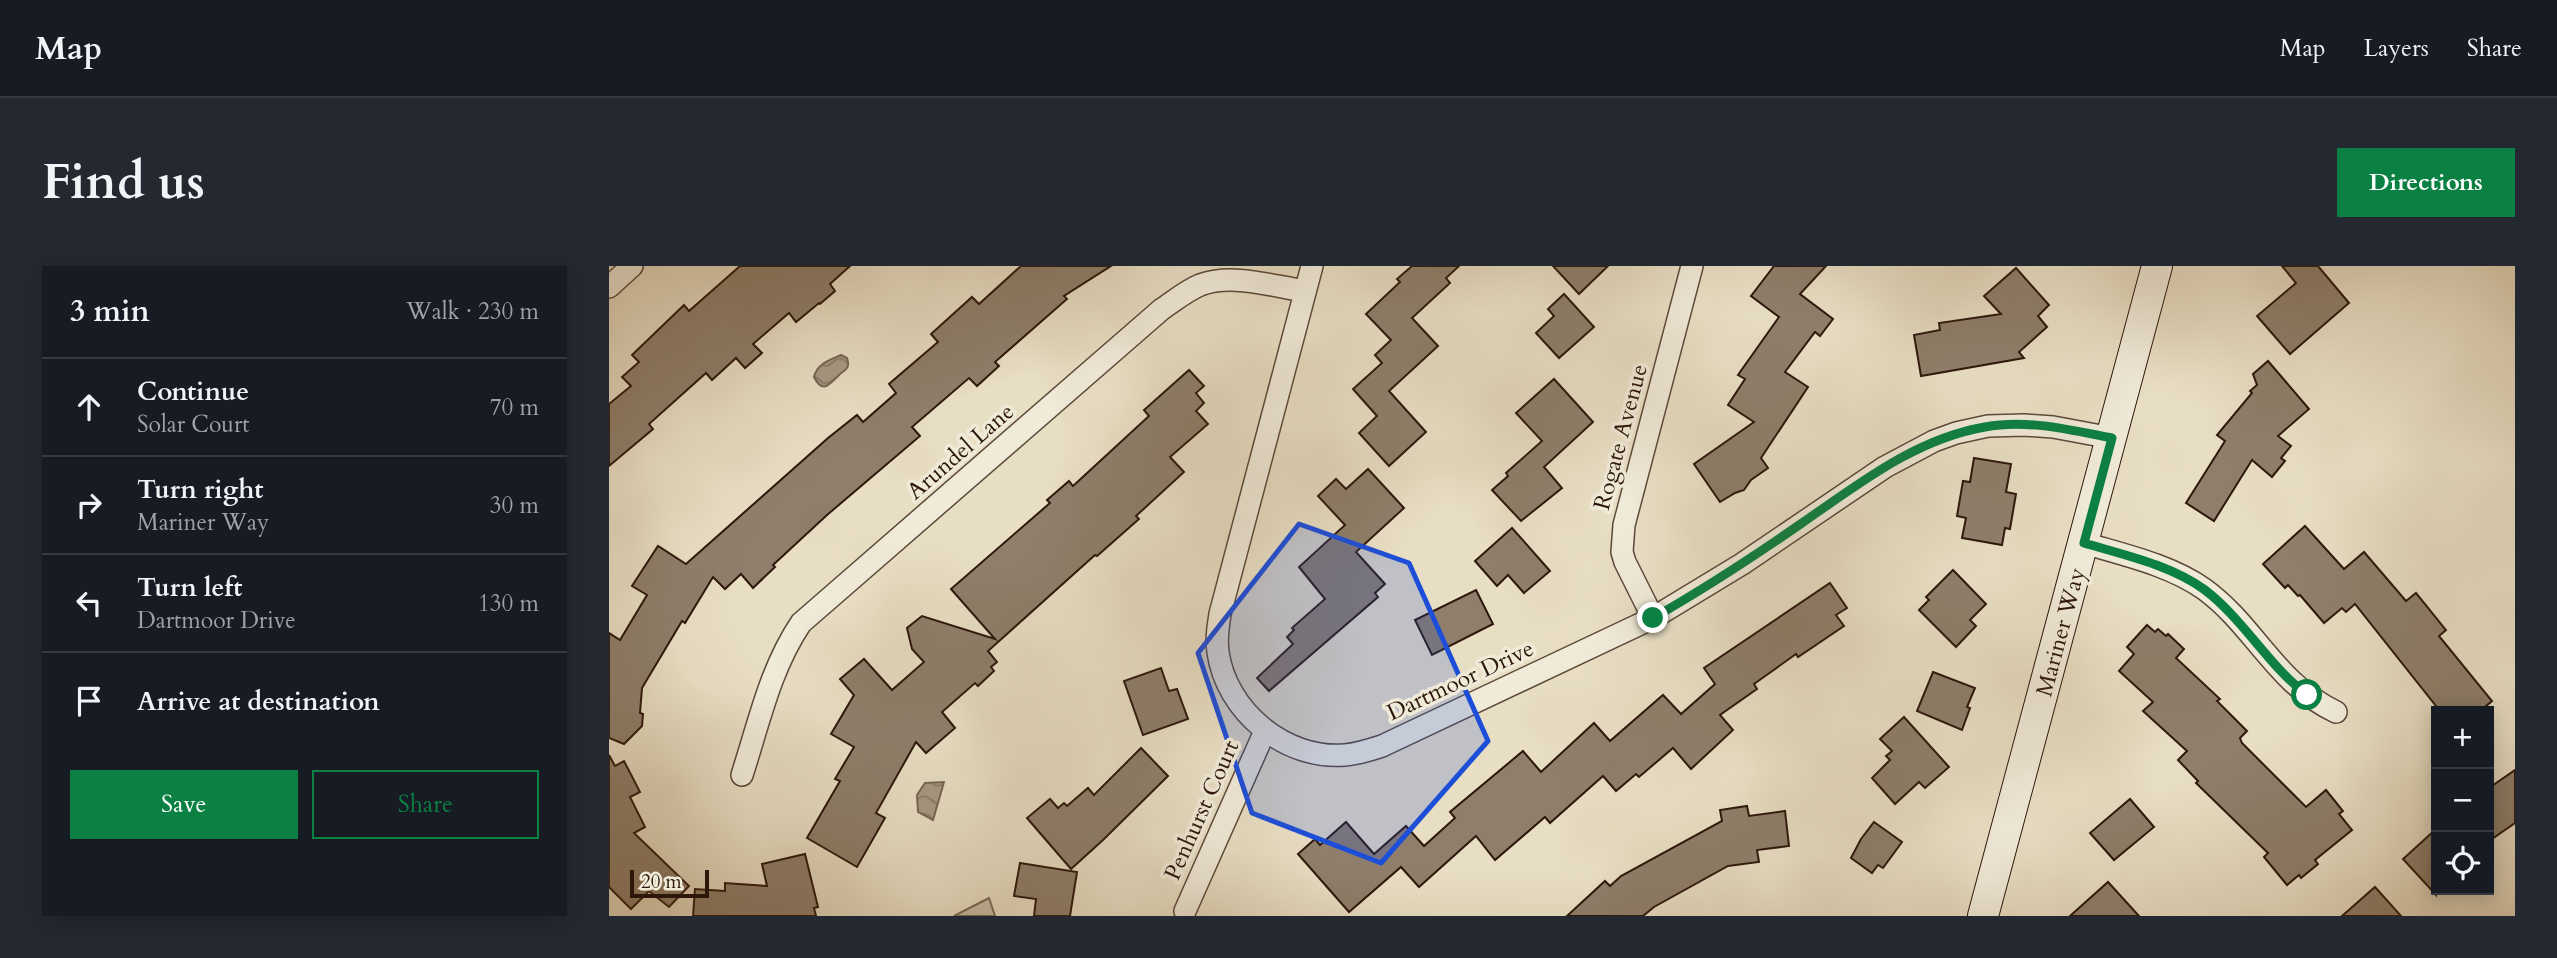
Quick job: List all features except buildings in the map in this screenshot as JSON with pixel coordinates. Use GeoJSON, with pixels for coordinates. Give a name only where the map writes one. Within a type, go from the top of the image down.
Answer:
{"type":"FeatureCollection","features":[{"type":"Feature","properties":{"kind":"main road","name":"Mariner Way"},"geometry":{"type":"LineString","coordinates":[[1983,916],[2157,266]]}},
{"type":"Feature","properties":{"kind":"street"},"geometry":{"type":"LineString","coordinates":[[609,287],[632,266]]}},
{"type":"Feature","properties":{"kind":"street","name":"Dartmoor Drive"},"geometry":{"type":"LineString","coordinates":[[1312,266],[1217,635],[1218,654],[1229,686],[1251,719],[1265,731],[1290,745],[1306,750],[1343,756],[1382,746],[1653,618],[1742,564],[1885,467],[1934,441],[1988,426],[2024,425],[2053,427],[2112,438]]}},
{"type":"Feature","properties":{"kind":"street","name":"Rogate Avenue"},"geometry":{"type":"LineString","coordinates":[[1653,618],[1625,562],[1622,552],[1623,525],[1692,266]]}},
{"type":"Feature","properties":{"kind":"street","name":"Arundel Lane"},"geometry":{"type":"LineString","coordinates":[[741,775],[770,682],[784,649],[801,623],[1162,309],[1198,286],[1217,281],[1305,291]]}},
{"type":"Feature","properties":{"kind":"street"},"geometry":{"type":"LineString","coordinates":[[2084,543],[2177,575],[2204,590],[2294,685],[2336,712]]}},
{"type":"Feature","properties":{"kind":"street","name":"Penhurst Court"},"geometry":{"type":"LineString","coordinates":[[1185,911],[1265,731]]}},
{"type":"Feature","properties":{"kind":"highlighted area"},"geometry":{"type":"Polygon","coordinates":[[[1299,524],[1409,563],[1488,741],[1381,863],[1252,813],[1198,653],[1299,524]]]}},
{"type":"Feature","properties":{"kind":"green space"},"geometry":{"type":"Polygon","coordinates":[[[989,898],[995,916],[954,916],[989,898]]]}},
{"type":"Feature","properties":{"kind":"water"},"geometry":{"type":"Polygon","coordinates":[[[841,355],[847,358],[847,367],[828,385],[820,385],[814,377],[818,369],[841,355]]]}},
{"type":"Feature","properties":{"kind":"water"},"geometry":{"type":"Polygon","coordinates":[[[944,782],[933,820],[918,812],[917,795],[925,783],[944,782]]]}},
{"type":"Feature","properties":{"kind":"route"},"geometry":{"type":"LineString","coordinates":[[1653,618],[1742,564],[1885,467],[1934,441],[1988,426],[2053,427],[2112,438],[2084,543],[2147,563],[2204,590],[2222,606],[2283,674],[2307,695]]}}]}
